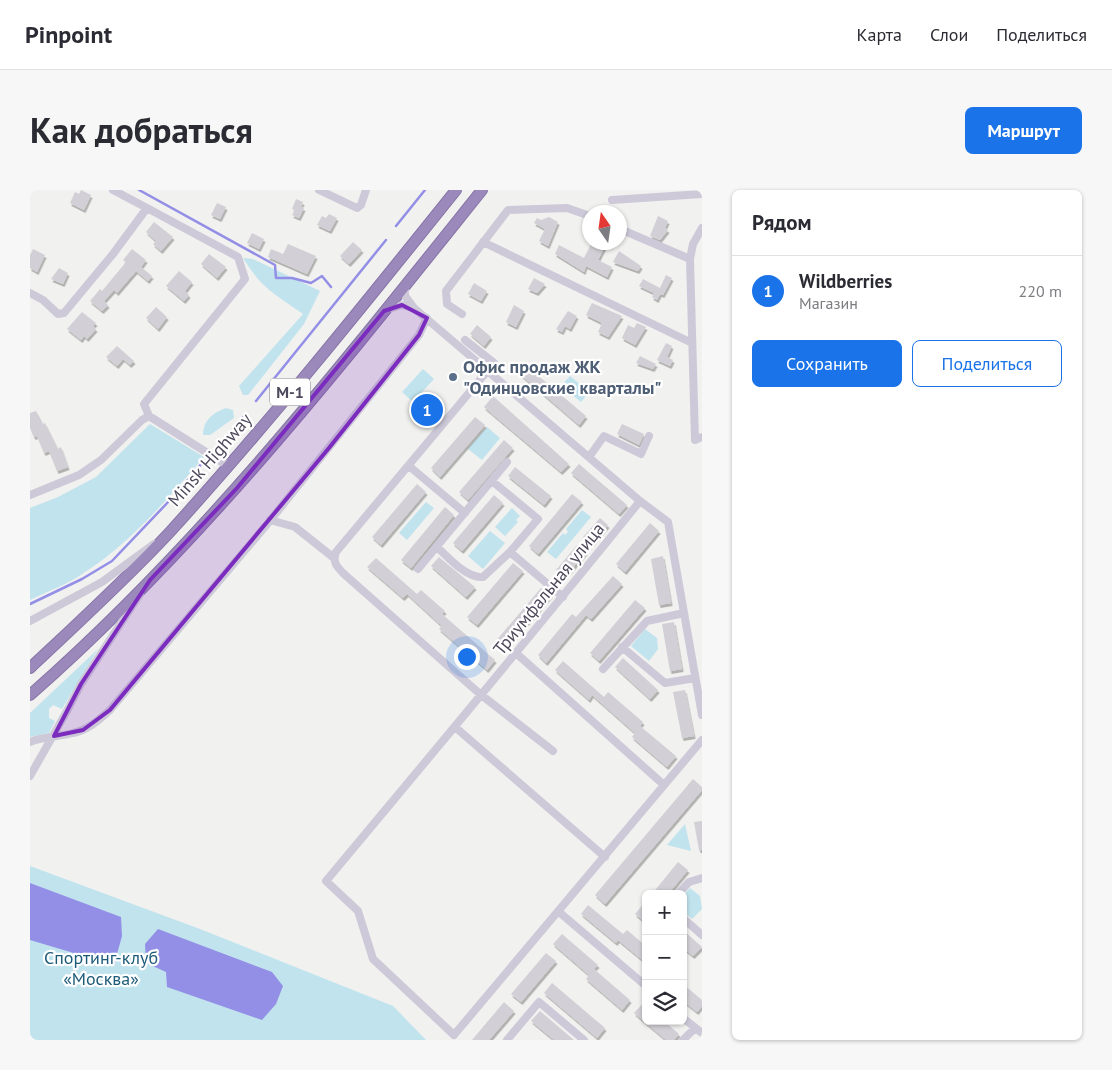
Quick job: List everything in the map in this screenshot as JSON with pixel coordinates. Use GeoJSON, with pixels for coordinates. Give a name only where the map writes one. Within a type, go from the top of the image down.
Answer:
{"type":"FeatureCollection","features":[{"type":"Feature","properties":{"kind":"highway","name":"Minsk Highway"},"geometry":{"type":"LineString","coordinates":[[30,668],[101,602],[168,534],[228,466],[456,190]]}},
{"type":"Feature","properties":{"kind":"highway","name":"Minsk Highway"},"geometry":{"type":"LineString","coordinates":[[30,695],[114,618],[237,488],[384,312],[482,190]]}},
{"type":"Feature","properties":{"kind":"street"},"geometry":{"type":"LineString","coordinates":[[113,190],[238,257],[245,279],[146,398],[144,404],[149,416],[228,466]]}},
{"type":"Feature","properties":{"kind":"street"},"geometry":{"type":"LineString","coordinates":[[319,190],[357,208],[361,205],[366,190]]}},
{"type":"Feature","properties":{"kind":"street"},"geometry":{"type":"LineString","coordinates":[[612,200],[702,194]]}},
{"type":"Feature","properties":{"kind":"street"},"geometry":{"type":"LineString","coordinates":[[30,293],[43,300],[56,312],[64,313],[113,254],[147,208]]}},
{"type":"Feature","properties":{"kind":"street"},"geometry":{"type":"LineString","coordinates":[[462,314],[447,304],[446,291],[508,210],[567,208],[582,213]]}},
{"type":"Feature","properties":{"kind":"street"},"geometry":{"type":"LineString","coordinates":[[698,439],[692,343],[690,259],[692,244],[702,228]]}},
{"type":"Feature","properties":{"kind":"street"},"geometry":{"type":"LineString","coordinates":[[627,232],[690,259]]}},
{"type":"Feature","properties":{"kind":"street"},"geometry":{"type":"LineString","coordinates":[[483,242],[692,343]]}},
{"type":"Feature","properties":{"kind":"street"},"geometry":{"type":"LineString","coordinates":[[406,285],[404,296],[414,308],[640,501],[668,522],[702,715]]}},
{"type":"Feature","properties":{"kind":"street"},"geometry":{"type":"LineString","coordinates":[[384,312],[402,305],[414,308]]}},
{"type":"Feature","properties":{"kind":"street"},"geometry":{"type":"LineString","coordinates":[[30,742],[76,733],[100,720],[270,520],[418,335],[427,318]]}},
{"type":"Feature","properties":{"kind":"street"},"geometry":{"type":"LineString","coordinates":[[334,558],[336,552],[494,363],[465,340]]}},
{"type":"Feature","properties":{"kind":"street"},"geometry":{"type":"LineString","coordinates":[[30,495],[79,474],[101,460],[142,420],[149,416]]}},
{"type":"Feature","properties":{"kind":"street"},"geometry":{"type":"LineString","coordinates":[[589,457],[604,436],[641,454],[649,436]]}},
{"type":"Feature","properties":{"kind":"street"},"geometry":{"type":"LineString","coordinates":[[418,570],[508,462]]}},
{"type":"Feature","properties":{"kind":"street"},"geometry":{"type":"LineString","coordinates":[[408,466],[465,514]]}},
{"type":"Feature","properties":{"kind":"street"},"geometry":{"type":"LineString","coordinates":[[437,547],[469,574],[478,577],[490,573],[538,519],[492,481]]}},
{"type":"Feature","properties":{"kind":"street","name":"Триумфальная улица"},"geometry":{"type":"LineString","coordinates":[[559,912],[454,1035],[373,959],[358,911],[326,881],[455,727],[480,694],[517,654],[640,501]]}},
{"type":"Feature","properties":{"kind":"street"},"geometry":{"type":"LineString","coordinates":[[270,520],[294,527],[334,558],[337,567],[344,574],[480,694],[554,750]]}},
{"type":"Feature","properties":{"kind":"street"},"geometry":{"type":"LineString","coordinates":[[30,621],[102,582],[168,534]]}},
{"type":"Feature","properties":{"kind":"street"},"geometry":{"type":"LineString","coordinates":[[510,552],[563,597]]}},
{"type":"Feature","properties":{"kind":"street"},"geometry":{"type":"LineString","coordinates":[[30,776],[81,684],[150,580]]}},
{"type":"Feature","properties":{"kind":"street"},"geometry":{"type":"LineString","coordinates":[[603,670],[647,621],[684,613]]}},
{"type":"Feature","properties":{"kind":"street"},"geometry":{"type":"LineString","coordinates":[[622,647],[665,682],[696,678]]}},
{"type":"Feature","properties":{"kind":"street"},"geometry":{"type":"LineString","coordinates":[[517,654],[664,785]]}},
{"type":"Feature","properties":{"kind":"street"},"geometry":{"type":"LineString","coordinates":[[455,727],[605,857]]}},
{"type":"Feature","properties":{"kind":"street"},"geometry":{"type":"LineString","coordinates":[[642,983],[559,912],[702,740]]}},
{"type":"Feature","properties":{"kind":"street"},"geometry":{"type":"LineString","coordinates":[[682,890],[689,882],[702,878]]}},
{"type":"Feature","properties":{"kind":"street"},"geometry":{"type":"LineString","coordinates":[[687,921],[702,934]]}},
{"type":"Feature","properties":{"kind":"street"},"geometry":{"type":"LineString","coordinates":[[507,1040],[539,1002],[584,1040]]}},
{"type":"Feature","properties":{"kind":"street"},"geometry":{"type":"LineString","coordinates":[[683,1040],[699,1031],[687,1021]]}},
{"type":"Feature","properties":{"kind":"highlighted area"},"geometry":{"type":"Polygon","coordinates":[[[402,305],[427,318],[419,335],[329,448],[110,710],[83,730],[54,736],[81,684],[150,580],[237,488],[384,311],[402,305]]]}},
{"type":"Feature","properties":{"kind":"green space"},"geometry":{"type":"Polygon","coordinates":[[[243,258],[253,259],[320,291],[304,324],[248,395],[243,395],[239,386],[303,314],[263,284],[243,258]]]}},
{"type":"Feature","properties":{"kind":"green space"},"geometry":{"type":"Polygon","coordinates":[[[423,369],[434,379],[413,402],[402,392],[423,369]]]}},
{"type":"Feature","properties":{"kind":"green space"},"geometry":{"type":"Polygon","coordinates":[[[570,376],[589,392],[581,402],[561,386],[570,376]]]}},
{"type":"Feature","properties":{"kind":"green space"},"geometry":{"type":"Polygon","coordinates":[[[226,408],[233,410],[234,418],[210,435],[203,435],[203,430],[209,418],[216,412],[226,408]]]}},
{"type":"Feature","properties":{"kind":"green space"},"geometry":{"type":"Polygon","coordinates":[[[150,424],[204,457],[149,519],[118,547],[79,576],[30,600],[30,508],[58,497],[96,477],[150,424]]]}},
{"type":"Feature","properties":{"kind":"green space"},"geometry":{"type":"Polygon","coordinates":[[[487,427],[500,438],[482,460],[468,449],[487,427]]]}},
{"type":"Feature","properties":{"kind":"green space"},"geometry":{"type":"Polygon","coordinates":[[[426,502],[434,508],[407,540],[399,533],[426,502]]]}},
{"type":"Feature","properties":{"kind":"green space"},"geometry":{"type":"Polygon","coordinates":[[[512,508],[520,516],[516,520],[518,522],[505,536],[495,527],[512,508]]]}},
{"type":"Feature","properties":{"kind":"green space"},"geometry":{"type":"Polygon","coordinates":[[[582,510],[591,517],[556,559],[547,552],[563,533],[565,535],[568,532],[566,529],[582,510]]]}},
{"type":"Feature","properties":{"kind":"green space"},"geometry":{"type":"Polygon","coordinates":[[[490,531],[505,543],[483,569],[468,556],[490,531]]]}},
{"type":"Feature","properties":{"kind":"green space"},"geometry":{"type":"Polygon","coordinates":[[[645,629],[657,638],[658,649],[649,661],[631,646],[645,629]]]}},
{"type":"Feature","properties":{"kind":"green space"},"geometry":{"type":"Polygon","coordinates":[[[98,649],[62,709],[53,705],[49,709],[49,718],[55,721],[49,733],[30,737],[30,713],[98,649]]]}},
{"type":"Feature","properties":{"kind":"green space"},"geometry":{"type":"Polygon","coordinates":[[[685,824],[691,851],[667,845],[685,824]]]}},
{"type":"Feature","properties":{"kind":"green space","name":"Спортинг-клуб «Москва»"},"geometry":{"type":"Polygon","coordinates":[[[30,866],[200,929],[393,1006],[426,1040],[30,1040],[30,866]]]}},
{"type":"Feature","properties":{"kind":"green space"},"geometry":{"type":"Polygon","coordinates":[[[690,888],[700,896],[702,909],[692,919],[687,915],[687,891],[690,888]]]}},
{"type":"Feature","properties":{"kind":"shaded area"},"geometry":{"type":"Polygon","coordinates":[[[30,883],[121,917],[122,936],[114,965],[30,940],[30,883]]]}},
{"type":"Feature","properties":{"kind":"shaded area"},"geometry":{"type":"Polygon","coordinates":[[[158,929],[272,972],[283,986],[276,1004],[262,1020],[167,987],[166,972],[146,963],[145,944],[158,929]]]}},
{"type":"Feature","properties":{"kind":"building"},"geometry":{"type":"Polygon","coordinates":[[[81,190],[91,195],[84,210],[70,203],[75,192],[79,194],[81,190]]]}},
{"type":"Feature","properties":{"kind":"building"},"geometry":{"type":"Polygon","coordinates":[[[296,199],[303,202],[301,207],[304,208],[299,218],[292,215],[295,210],[292,209],[296,199]]]}},
{"type":"Feature","properties":{"kind":"building"},"geometry":{"type":"Polygon","coordinates":[[[217,203],[226,207],[220,219],[211,215],[217,203]]]}},
{"type":"Feature","properties":{"kind":"building"},"geometry":{"type":"Polygon","coordinates":[[[329,214],[337,218],[330,231],[317,225],[322,216],[326,218],[329,214]]]}},
{"type":"Feature","properties":{"kind":"building"},"geometry":{"type":"Polygon","coordinates":[[[658,216],[668,221],[665,228],[668,230],[660,240],[650,236],[658,216]]]}},
{"type":"Feature","properties":{"kind":"building"},"geometry":{"type":"Polygon","coordinates":[[[549,217],[558,222],[548,246],[539,241],[545,229],[534,223],[537,218],[541,220],[549,217]]]}},
{"type":"Feature","properties":{"kind":"building"},"geometry":{"type":"Polygon","coordinates":[[[154,222],[173,237],[161,251],[153,244],[156,241],[146,232],[154,222]]]}},
{"type":"Feature","properties":{"kind":"building"},"geometry":{"type":"Polygon","coordinates":[[[252,233],[264,239],[259,249],[247,243],[252,233]]]}},
{"type":"Feature","properties":{"kind":"building"},"geometry":{"type":"Polygon","coordinates":[[[353,242],[362,250],[349,264],[340,256],[353,242]]]}},
{"type":"Feature","properties":{"kind":"building"},"geometry":{"type":"Polygon","coordinates":[[[288,244],[316,256],[307,274],[268,257],[271,249],[283,254],[288,244]]]}},
{"type":"Feature","properties":{"kind":"building"},"geometry":{"type":"Polygon","coordinates":[[[559,245],[584,258],[588,250],[603,250],[598,260],[612,267],[607,277],[586,266],[584,272],[555,254],[559,245]]]}},
{"type":"Feature","properties":{"kind":"building"},"geometry":{"type":"Polygon","coordinates":[[[33,249],[45,255],[37,272],[30,268],[30,255],[33,249]]]}},
{"type":"Feature","properties":{"kind":"building"},"geometry":{"type":"Polygon","coordinates":[[[132,249],[146,260],[141,267],[152,276],[148,281],[136,271],[117,293],[114,290],[104,301],[108,305],[102,311],[90,301],[100,289],[102,291],[126,262],[123,260],[132,249]]]}},
{"type":"Feature","properties":{"kind":"building"},"geometry":{"type":"Polygon","coordinates":[[[619,251],[641,266],[638,271],[613,262],[619,251]]]}},
{"type":"Feature","properties":{"kind":"building"},"geometry":{"type":"Polygon","coordinates":[[[209,254],[226,267],[217,278],[201,264],[209,254]]]}},
{"type":"Feature","properties":{"kind":"building"},"geometry":{"type":"Polygon","coordinates":[[[59,268],[68,273],[63,284],[51,279],[59,268]]]}},
{"type":"Feature","properties":{"kind":"building"},"geometry":{"type":"Polygon","coordinates":[[[179,271],[192,282],[185,291],[189,295],[184,301],[166,286],[179,271]]]}},
{"type":"Feature","properties":{"kind":"building"},"geometry":{"type":"Polygon","coordinates":[[[666,275],[672,278],[663,295],[660,294],[657,300],[652,297],[654,293],[639,286],[643,279],[660,288],[666,275]]]}},
{"type":"Feature","properties":{"kind":"building"},"geometry":{"type":"Polygon","coordinates":[[[534,278],[545,284],[537,293],[528,289],[534,278]]]}},
{"type":"Feature","properties":{"kind":"building"},"geometry":{"type":"Polygon","coordinates":[[[474,283],[487,291],[481,301],[468,294],[474,283]]]}},
{"type":"Feature","properties":{"kind":"building"},"geometry":{"type":"Polygon","coordinates":[[[592,303],[622,316],[608,337],[598,332],[602,323],[586,315],[592,303]]]}},
{"type":"Feature","properties":{"kind":"building"},"geometry":{"type":"Polygon","coordinates":[[[514,305],[524,311],[516,327],[506,322],[514,305]]]}},
{"type":"Feature","properties":{"kind":"building"},"geometry":{"type":"Polygon","coordinates":[[[156,307],[167,317],[158,329],[146,318],[156,307]]]}},
{"type":"Feature","properties":{"kind":"building"},"geometry":{"type":"Polygon","coordinates":[[[568,311],[577,316],[570,329],[565,326],[562,332],[556,329],[568,311]]]}},
{"type":"Feature","properties":{"kind":"building"},"geometry":{"type":"Polygon","coordinates":[[[82,312],[96,323],[93,326],[96,329],[87,339],[84,336],[81,340],[67,329],[82,312]]]}},
{"type":"Feature","properties":{"kind":"building"},"geometry":{"type":"Polygon","coordinates":[[[637,323],[646,327],[635,345],[622,338],[628,325],[634,328],[637,323]]]}},
{"type":"Feature","properties":{"kind":"building"},"geometry":{"type":"Polygon","coordinates":[[[477,325],[491,337],[484,346],[470,334],[477,325]]]}},
{"type":"Feature","properties":{"kind":"building"},"geometry":{"type":"Polygon","coordinates":[[[666,343],[672,346],[667,357],[673,360],[670,366],[657,360],[666,343]]]}},
{"type":"Feature","properties":{"kind":"building"},"geometry":{"type":"Polygon","coordinates":[[[117,346],[134,361],[130,365],[123,359],[117,366],[106,357],[117,346]]]}},
{"type":"Feature","properties":{"kind":"building"},"geometry":{"type":"Polygon","coordinates":[[[640,356],[656,364],[653,369],[636,363],[640,356]]]}},
{"type":"Feature","properties":{"kind":"building"},"geometry":{"type":"Polygon","coordinates":[[[522,362],[586,416],[579,425],[515,370],[522,362]]]}},
{"type":"Feature","properties":{"kind":"building"},"geometry":{"type":"Polygon","coordinates":[[[493,396],[569,464],[561,472],[484,407],[493,396]]]}},
{"type":"Feature","properties":{"kind":"building"},"geometry":{"type":"Polygon","coordinates":[[[36,411],[43,424],[45,423],[58,449],[61,447],[68,467],[57,471],[49,451],[44,453],[37,436],[34,437],[30,428],[30,413],[36,411]]]}},
{"type":"Feature","properties":{"kind":"building"},"geometry":{"type":"Polygon","coordinates":[[[475,417],[485,425],[440,477],[431,468],[475,417]]]}},
{"type":"Feature","properties":{"kind":"building"},"geometry":{"type":"Polygon","coordinates":[[[622,424],[644,434],[639,445],[617,434],[622,424]]]}},
{"type":"Feature","properties":{"kind":"building"},"geometry":{"type":"Polygon","coordinates":[[[504,440],[513,448],[468,500],[459,492],[504,440]]]}},
{"type":"Feature","properties":{"kind":"building"},"geometry":{"type":"Polygon","coordinates":[[[579,464],[627,505],[619,514],[571,473],[579,464]]]}},
{"type":"Feature","properties":{"kind":"building"},"geometry":{"type":"Polygon","coordinates":[[[515,467],[551,496],[544,505],[508,476],[515,467]]]}},
{"type":"Feature","properties":{"kind":"building"},"geometry":{"type":"Polygon","coordinates":[[[417,484],[426,492],[381,545],[372,537],[417,484]]]}},
{"type":"Feature","properties":{"kind":"building"},"geometry":{"type":"Polygon","coordinates":[[[572,494],[582,502],[538,554],[529,546],[572,494]]]}},
{"type":"Feature","properties":{"kind":"building"},"geometry":{"type":"Polygon","coordinates":[[[494,495],[503,503],[462,551],[453,543],[494,495]]]}},
{"type":"Feature","properties":{"kind":"building"},"geometry":{"type":"Polygon","coordinates":[[[445,507],[454,515],[411,568],[401,560],[445,507]]]}},
{"type":"Feature","properties":{"kind":"building"},"geometry":{"type":"Polygon","coordinates":[[[600,518],[608,525],[592,544],[583,537],[600,518]]]}},
{"type":"Feature","properties":{"kind":"building"},"geometry":{"type":"Polygon","coordinates":[[[650,523],[659,531],[625,572],[616,564],[650,523]]]}},
{"type":"Feature","properties":{"kind":"building"},"geometry":{"type":"Polygon","coordinates":[[[577,545],[586,552],[565,577],[556,570],[577,545]]]}},
{"type":"Feature","properties":{"kind":"building"},"geometry":{"type":"Polygon","coordinates":[[[663,556],[671,603],[659,605],[651,559],[663,556]]]}},
{"type":"Feature","properties":{"kind":"building"},"geometry":{"type":"Polygon","coordinates":[[[439,557],[475,587],[466,597],[431,566],[439,557]]]}},
{"type":"Feature","properties":{"kind":"building"},"geometry":{"type":"Polygon","coordinates":[[[376,558],[417,594],[421,590],[445,611],[442,614],[495,660],[487,670],[439,629],[442,626],[407,594],[403,598],[367,567],[376,558]]]}},
{"type":"Feature","properties":{"kind":"building"},"geometry":{"type":"Polygon","coordinates":[[[513,563],[523,571],[477,625],[467,617],[513,563]]]}},
{"type":"Feature","properties":{"kind":"building"},"geometry":{"type":"Polygon","coordinates":[[[613,576],[622,584],[591,619],[586,615],[546,663],[538,655],[572,614],[576,617],[613,576]]]}},
{"type":"Feature","properties":{"kind":"building"},"geometry":{"type":"Polygon","coordinates":[[[541,588],[551,595],[503,651],[494,643],[541,588]]]}},
{"type":"Feature","properties":{"kind":"building"},"geometry":{"type":"Polygon","coordinates":[[[635,600],[645,608],[599,661],[590,653],[635,600]]]}},
{"type":"Feature","properties":{"kind":"building"},"geometry":{"type":"Polygon","coordinates":[[[674,622],[682,669],[670,671],[662,624],[674,622]]]}},
{"type":"Feature","properties":{"kind":"building"},"geometry":{"type":"Polygon","coordinates":[[[623,658],[658,690],[650,699],[615,667],[623,658]]]}},
{"type":"Feature","properties":{"kind":"building"},"geometry":{"type":"Polygon","coordinates":[[[563,661],[604,697],[608,692],[643,722],[640,726],[676,756],[667,767],[632,737],[635,733],[592,695],[589,700],[555,670],[563,661]]]}},
{"type":"Feature","properties":{"kind":"building"},"geometry":{"type":"Polygon","coordinates":[[[685,690],[694,736],[682,738],[673,692],[685,690]]]}},
{"type":"Feature","properties":{"kind":"building"},"geometry":{"type":"Polygon","coordinates":[[[693,779],[702,787],[702,790],[605,904],[595,895],[693,779]]]}},
{"type":"Feature","properties":{"kind":"building"},"geometry":{"type":"Polygon","coordinates":[[[702,821],[702,850],[699,850],[694,822],[702,821]]]}},
{"type":"Feature","properties":{"kind":"building"},"geometry":{"type":"Polygon","coordinates":[[[678,862],[688,870],[671,890],[655,890],[678,862]]]}},
{"type":"Feature","properties":{"kind":"building"},"geometry":{"type":"Polygon","coordinates":[[[588,905],[623,934],[627,930],[642,943],[642,960],[618,940],[616,943],[581,914],[588,905]]]}},
{"type":"Feature","properties":{"kind":"building"},"geometry":{"type":"Polygon","coordinates":[[[642,906],[642,920],[635,914],[642,906]]]}},
{"type":"Feature","properties":{"kind":"building"},"geometry":{"type":"Polygon","coordinates":[[[562,934],[598,965],[594,969],[630,1000],[622,1010],[586,979],[589,975],[553,944],[562,934]]]}},
{"type":"Feature","properties":{"kind":"building"},"geometry":{"type":"Polygon","coordinates":[[[687,934],[702,947],[693,956],[687,951],[687,934]]]}},
{"type":"Feature","properties":{"kind":"building"},"geometry":{"type":"Polygon","coordinates":[[[546,953],[556,961],[521,1002],[511,994],[546,953]]]}},
{"type":"Feature","properties":{"kind":"building"},"geometry":{"type":"Polygon","coordinates":[[[552,983],[605,1028],[597,1038],[544,993],[552,983]]]}},
{"type":"Feature","properties":{"kind":"building"},"geometry":{"type":"Polygon","coordinates":[[[687,987],[702,1000],[702,1006],[697,1012],[687,1004],[687,987]]]}},
{"type":"Feature","properties":{"kind":"building"},"geometry":{"type":"Polygon","coordinates":[[[504,1002],[514,1011],[489,1040],[472,1040],[504,1002]]]}},
{"type":"Feature","properties":{"kind":"building"},"geometry":{"type":"Polygon","coordinates":[[[642,1004],[642,1020],[634,1013],[642,1004]]]}},
{"type":"Feature","properties":{"kind":"building"},"geometry":{"type":"Polygon","coordinates":[[[540,1011],[574,1040],[554,1040],[531,1021],[540,1011]]]}},
{"type":"Feature","properties":{"kind":"building"},"geometry":{"type":"Polygon","coordinates":[[[648,1025],[669,1025],[679,1034],[674,1040],[666,1040],[648,1025]]]}},
{"type":"Feature","properties":{"kind":"waterway"},"geometry":{"type":"LineString","coordinates":[[139,190],[275,265],[276,278],[292,278],[311,283],[322,276],[331,287]]}},
{"type":"Feature","properties":{"kind":"waterway"},"geometry":{"type":"LineString","coordinates":[[396,226],[425,190]]}},
{"type":"Feature","properties":{"kind":"waterway"},"geometry":{"type":"LineString","coordinates":[[256,401],[386,240]]}},
{"type":"Feature","properties":{"kind":"waterway"},"geometry":{"type":"LineString","coordinates":[[217,448],[244,416]]}},
{"type":"Feature","properties":{"kind":"waterway"},"geometry":{"type":"LineString","coordinates":[[181,488],[203,462]]}},
{"type":"Feature","properties":{"kind":"waterway"},"geometry":{"type":"LineString","coordinates":[[30,604],[82,579],[112,561],[171,499]]}},
{"type":"Feature","properties":{"kind":"place","name":"Офис продаж ЖК \"Одинцовские кварталы\""},"geometry":{"type":"Point","coordinates":[453,377]}},
{"type":"Feature","properties":{"kind":"place","name":"Wildberries"},"geometry":{"type":"Point","coordinates":[427,410]}}]}
